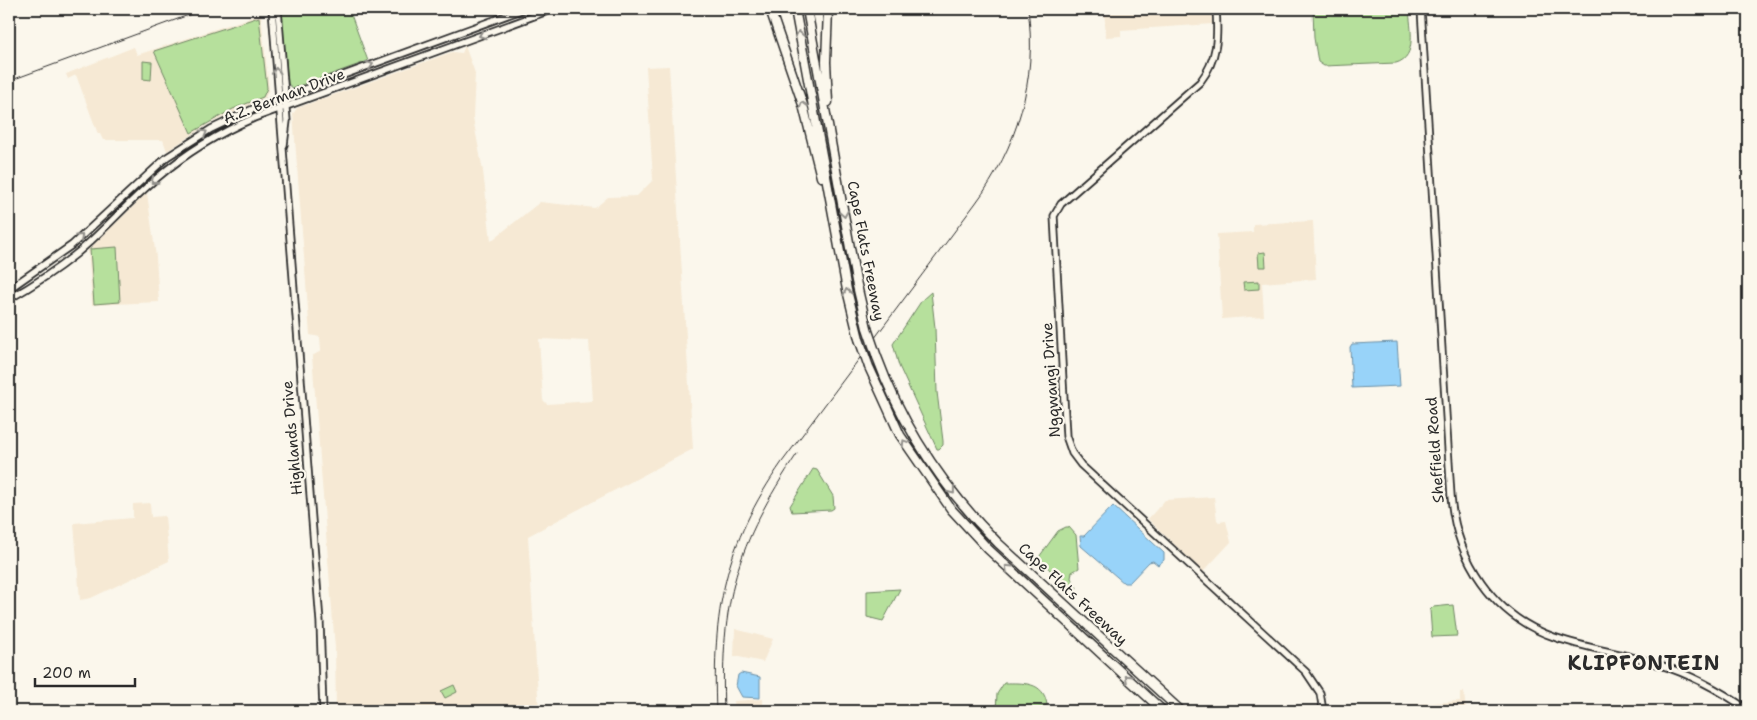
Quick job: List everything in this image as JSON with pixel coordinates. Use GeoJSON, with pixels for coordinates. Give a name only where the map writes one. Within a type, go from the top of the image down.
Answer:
{"type":"FeatureCollection","features":[{"type":"Feature","properties":{"kind":"highway"},"geometry":{"type":"LineString","coordinates":[[770,9],[803,106],[837,237]]}},
{"type":"Feature","properties":{"kind":"highway","name":"Cape Flats Freeway"},"geometry":{"type":"LineString","coordinates":[[795,9],[837,237],[859,339],[869,367],[900,435],[951,509],[988,549],[1163,711]]}},
{"type":"Feature","properties":{"kind":"highway","name":"Cape Flats Freeway"},"geometry":{"type":"LineString","coordinates":[[806,9],[856,281],[867,328],[895,400],[910,429],[936,470],[972,516],[998,543],[1181,711]]}},
{"type":"Feature","properties":{"kind":"highway"},"geometry":{"type":"LineString","coordinates":[[829,9],[826,72],[832,149]]}},
{"type":"Feature","properties":{"kind":"main road","name":"Highlands Drive"},"geometry":{"type":"LineString","coordinates":[[272,9],[278,110],[284,162],[320,622],[323,711]]}},
{"type":"Feature","properties":{"kind":"main road","name":"Highlands Drive"},"geometry":{"type":"LineString","coordinates":[[278,9],[286,96],[284,162]]}},
{"type":"Feature","properties":{"kind":"main road","name":"A.Z. Berman Drive"},"geometry":{"type":"LineString","coordinates":[[9,289],[72,245],[143,178],[178,150],[227,120],[286,96],[524,9]]}},
{"type":"Feature","properties":{"kind":"main road","name":"A.Z. Berman Drive"},"geometry":{"type":"LineString","coordinates":[[9,299],[27,289],[75,255],[150,184],[183,158],[222,133],[286,107],[553,9]]}},
{"type":"Feature","properties":{"kind":"main road","name":"Ngqwangi Drive"},"geometry":{"type":"LineString","coordinates":[[1216,9],[1218,43],[1210,65],[1200,82],[1061,204],[1054,216],[1066,436],[1072,453],[1081,465],[1310,677],[1321,696],[1324,711]]}},
{"type":"Feature","properties":{"kind":"main road","name":"Sheffield Road"},"geometry":{"type":"LineString","coordinates":[[1421,9],[1451,504],[1457,535],[1466,558],[1478,579],[1496,601],[1534,628],[1565,641],[1644,660],[1684,674],[1715,688],[1748,710]]}},
{"type":"Feature","properties":{"kind":"shaded area"},"geometry":{"type":"Polygon","coordinates":[[[1104,9],[1211,9],[1213,24],[1121,30],[1121,36],[1106,37],[1104,9]]]}},
{"type":"Feature","properties":{"kind":"shaded area"},"geometry":{"type":"Polygon","coordinates":[[[261,14],[269,89],[265,98],[209,124],[167,151],[163,140],[103,140],[100,134],[98,134],[76,75],[68,79],[66,74],[134,47],[137,55],[261,14]]]}},
{"type":"Feature","properties":{"kind":"shaded area"},"geometry":{"type":"Polygon","coordinates":[[[465,46],[475,73],[473,118],[483,171],[491,241],[540,202],[595,208],[608,197],[637,196],[653,180],[646,67],[669,66],[693,449],[528,536],[539,711],[336,711],[335,648],[312,356],[321,351],[320,337],[310,335],[293,114],[297,108],[452,52],[462,53],[465,46]],[[539,339],[543,400],[547,404],[593,401],[589,341],[539,339]]]}},
{"type":"Feature","properties":{"kind":"shaded area"},"geometry":{"type":"Polygon","coordinates":[[[147,193],[156,257],[159,302],[92,305],[88,250],[147,193]]]}},
{"type":"Feature","properties":{"kind":"shaded area"},"geometry":{"type":"Polygon","coordinates":[[[1313,221],[1316,279],[1262,283],[1264,316],[1222,319],[1217,234],[1253,232],[1253,224],[1313,221]]]}},
{"type":"Feature","properties":{"kind":"shaded area"},"geometry":{"type":"Polygon","coordinates":[[[1214,497],[1217,520],[1219,522],[1226,521],[1231,542],[1203,572],[1148,519],[1165,500],[1214,497]]]}},
{"type":"Feature","properties":{"kind":"shaded area"},"geometry":{"type":"Polygon","coordinates":[[[150,503],[151,517],[165,516],[169,561],[91,598],[80,600],[74,523],[133,518],[133,504],[150,503]]]}},
{"type":"Feature","properties":{"kind":"shaded area"},"geometry":{"type":"Polygon","coordinates":[[[735,629],[773,639],[763,662],[734,656],[735,629]]]}},
{"type":"Feature","properties":{"kind":"shaded area"},"geometry":{"type":"Polygon","coordinates":[[[1464,692],[1466,711],[1406,711],[1405,705],[1460,701],[1460,693],[1464,692]]]}},
{"type":"Feature","properties":{"kind":"shaded area"},"geometry":{"type":"Polygon","coordinates":[[[763,699],[763,711],[735,711],[734,701],[763,699]]]}},
{"type":"Feature","properties":{"kind":"green space"},"geometry":{"type":"Polygon","coordinates":[[[281,9],[349,9],[368,61],[293,88],[288,84],[281,9]]]}},
{"type":"Feature","properties":{"kind":"green space"},"geometry":{"type":"Polygon","coordinates":[[[1313,9],[1409,9],[1411,40],[1407,55],[1403,60],[1396,63],[1324,66],[1318,62],[1314,38],[1313,9]]]}},
{"type":"Feature","properties":{"kind":"green space"},"geometry":{"type":"Polygon","coordinates":[[[259,17],[267,88],[263,97],[233,109],[191,133],[154,51],[259,17]]]}},
{"type":"Feature","properties":{"kind":"green space"},"geometry":{"type":"Polygon","coordinates":[[[143,61],[152,62],[151,80],[143,79],[143,61]]]}},
{"type":"Feature","properties":{"kind":"green space"},"geometry":{"type":"Polygon","coordinates":[[[117,247],[120,302],[94,304],[90,249],[117,247]]]}},
{"type":"Feature","properties":{"kind":"green space"},"geometry":{"type":"Polygon","coordinates":[[[1265,252],[1266,267],[1259,267],[1258,253],[1265,252]]]}},
{"type":"Feature","properties":{"kind":"green space"},"geometry":{"type":"Polygon","coordinates":[[[1259,281],[1259,289],[1244,290],[1243,282],[1259,281]]]}},
{"type":"Feature","properties":{"kind":"green space"},"geometry":{"type":"Polygon","coordinates":[[[931,292],[935,328],[937,392],[943,441],[943,445],[939,449],[937,449],[899,366],[893,344],[922,300],[931,292]]]}},
{"type":"Feature","properties":{"kind":"green space"},"geometry":{"type":"Polygon","coordinates":[[[813,469],[817,470],[833,496],[834,508],[831,510],[792,512],[790,506],[813,469]]]}},
{"type":"Feature","properties":{"kind":"green space"},"geometry":{"type":"Polygon","coordinates":[[[1069,527],[1076,535],[1079,568],[1072,572],[1071,578],[1077,588],[1061,581],[1039,557],[1058,531],[1069,527]]]}},
{"type":"Feature","properties":{"kind":"green space"},"geometry":{"type":"Polygon","coordinates":[[[900,589],[883,621],[867,617],[867,591],[900,589]]]}},
{"type":"Feature","properties":{"kind":"green space"},"geometry":{"type":"Polygon","coordinates":[[[1453,605],[1457,636],[1432,637],[1430,610],[1433,607],[1453,605]]]}},
{"type":"Feature","properties":{"kind":"green space"},"geometry":{"type":"Polygon","coordinates":[[[1004,683],[1025,684],[1037,687],[1042,691],[1047,705],[1031,711],[996,711],[997,694],[1004,683]]]}},
{"type":"Feature","properties":{"kind":"green space"},"geometry":{"type":"Polygon","coordinates":[[[454,685],[457,692],[445,698],[441,691],[454,685]]]}},
{"type":"Feature","properties":{"kind":"water"},"geometry":{"type":"Polygon","coordinates":[[[1397,342],[1400,386],[1352,388],[1350,347],[1352,344],[1397,342]]]}},
{"type":"Feature","properties":{"kind":"water"},"geometry":{"type":"Polygon","coordinates":[[[1113,506],[1164,553],[1164,560],[1158,565],[1153,561],[1149,562],[1129,583],[1124,583],[1081,546],[1080,536],[1084,536],[1113,506]]]}},
{"type":"Feature","properties":{"kind":"water"},"geometry":{"type":"Polygon","coordinates":[[[741,673],[760,677],[760,698],[742,697],[736,686],[738,675],[741,673]]]}},
{"type":"Feature","properties":{"kind":"railway"},"geometry":{"type":"LineString","coordinates":[[9,81],[205,9]]}},
{"type":"Feature","properties":{"kind":"railway"},"geometry":{"type":"LineString","coordinates":[[716,711],[716,642],[720,611],[726,580],[747,522],[762,492],[782,462],[990,182],[1013,136],[1027,87],[1030,61],[1028,9]]}},
{"type":"Feature","properties":{"kind":"railway"},"geometry":{"type":"LineString","coordinates":[[724,711],[723,672],[725,638],[729,606],[736,576],[759,517],[797,454]]}},
{"type":"Feature","properties":{"kind":"district","name":"KLIPFONTEIN"},"geometry":{"type":"Point","coordinates":[1644,663]}}]}
